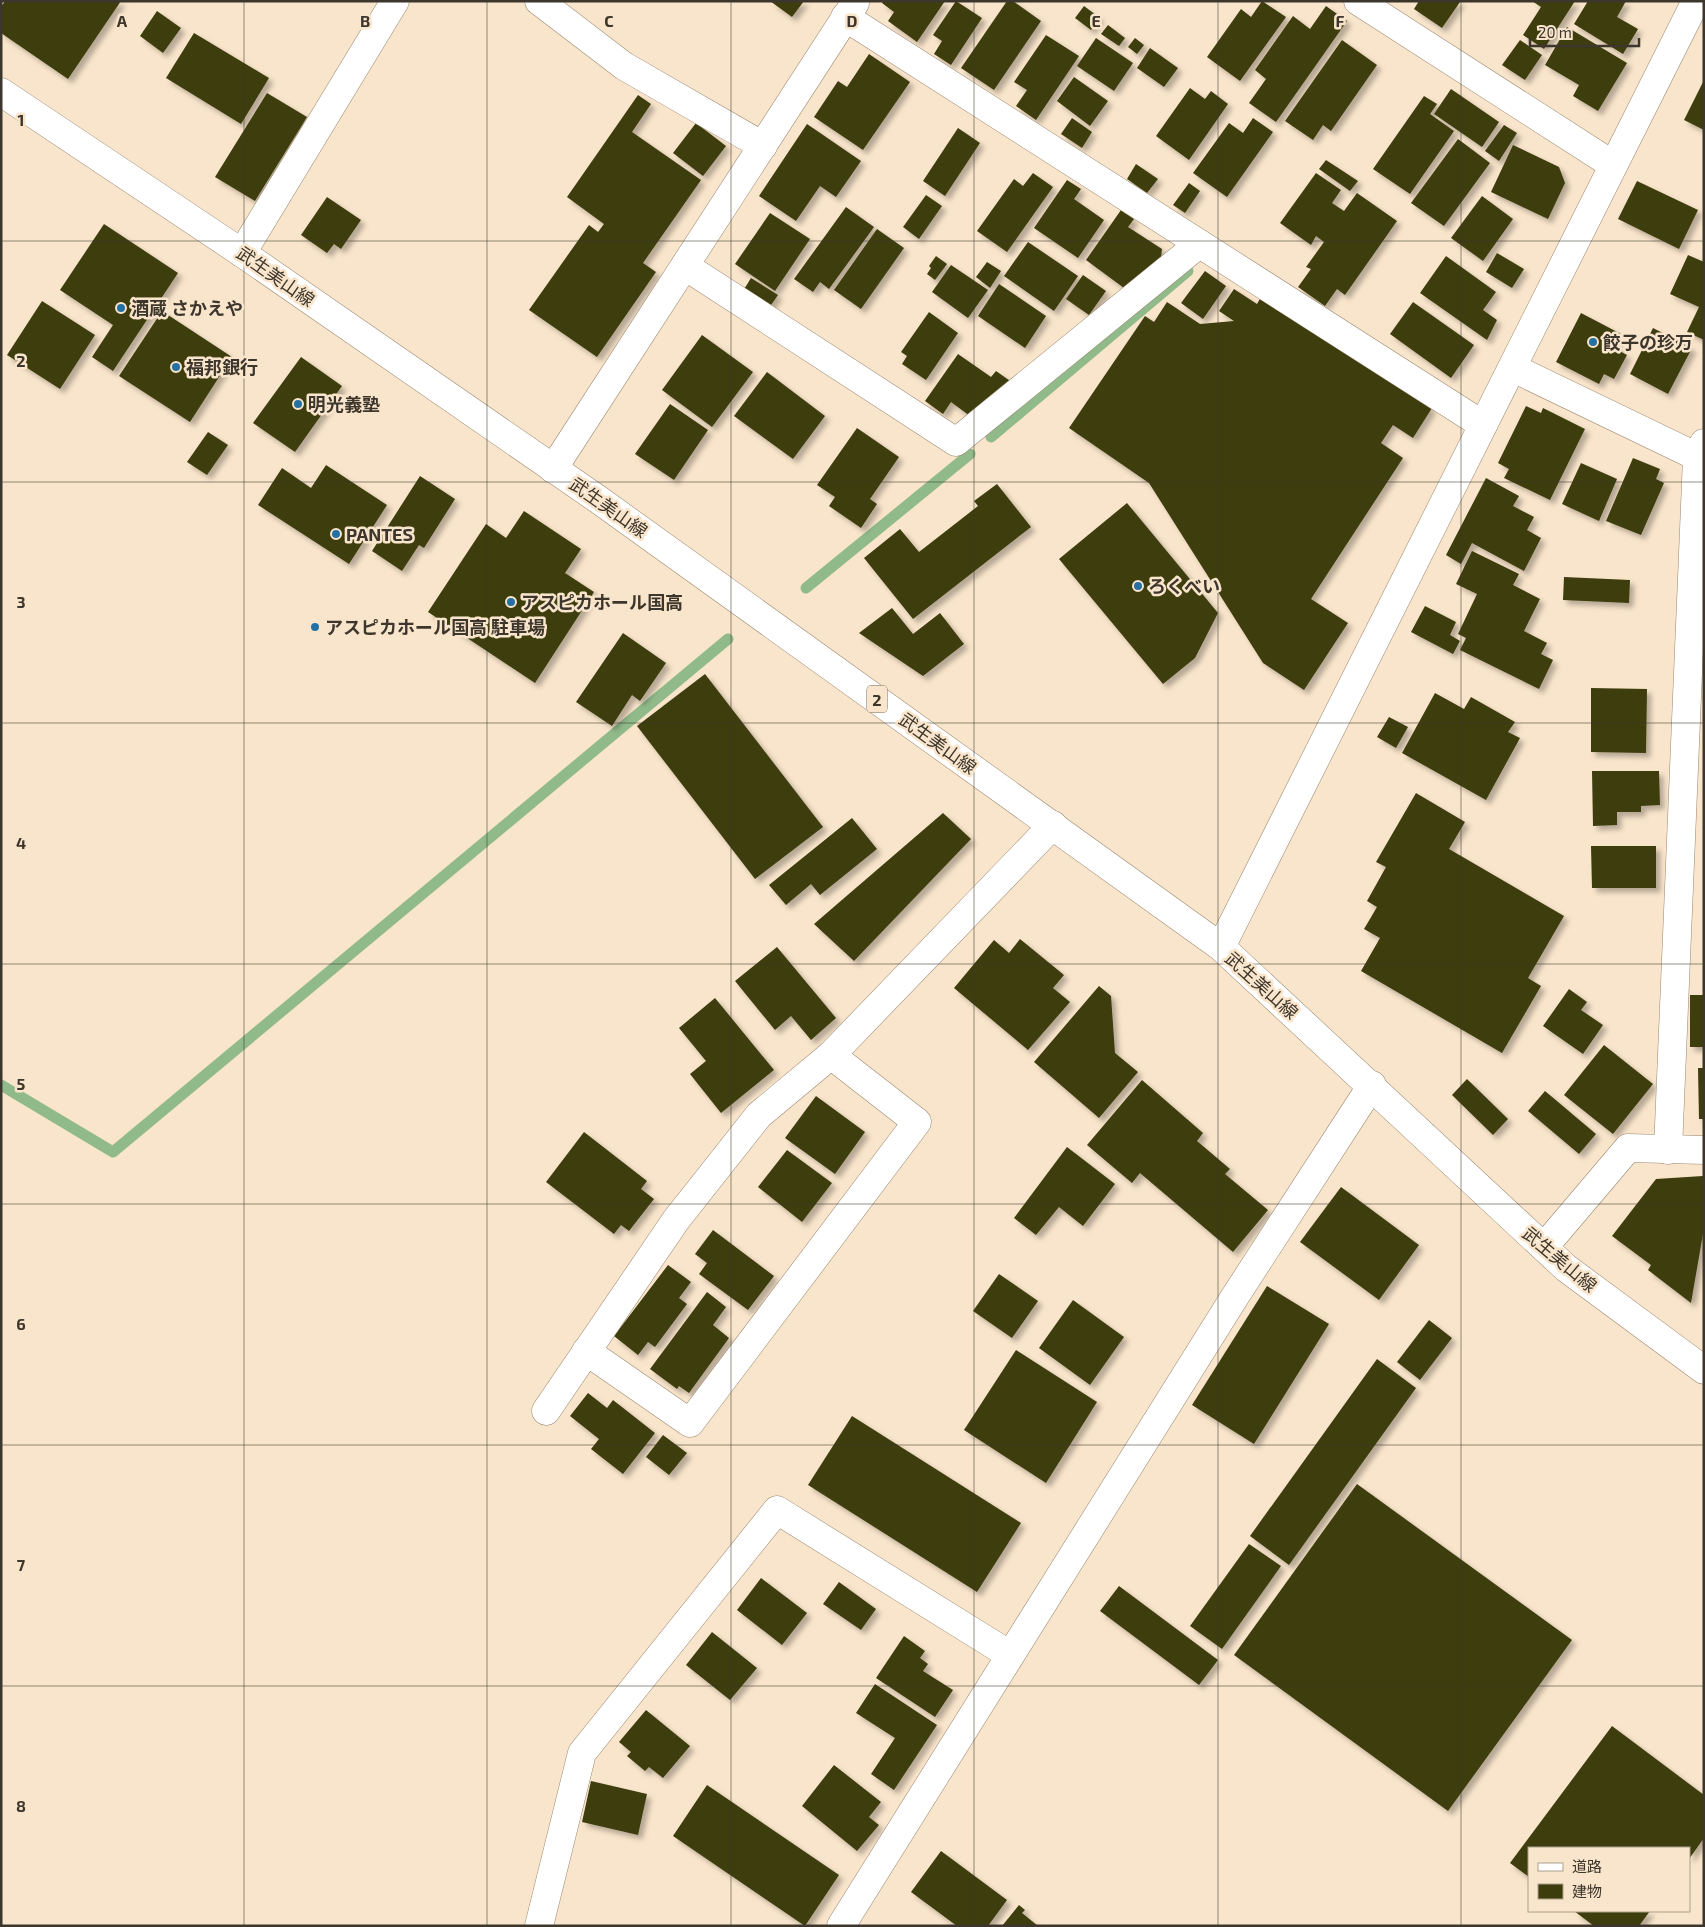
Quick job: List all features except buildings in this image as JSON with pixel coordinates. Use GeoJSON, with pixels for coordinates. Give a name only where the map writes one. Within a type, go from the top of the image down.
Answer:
{"type":"FeatureCollection","features":[{"type":"Feature","properties":{"kind":"street"},"geometry":{"type":"LineString","coordinates":[[242,253],[395,1]]}},
{"type":"Feature","properties":{"kind":"street"},"geometry":{"type":"LineString","coordinates":[[540,1],[624,66],[763,146]]}},
{"type":"Feature","properties":{"kind":"street"},"geometry":{"type":"LineString","coordinates":[[1358,1],[1613,165]]}},
{"type":"Feature","properties":{"kind":"street"},"geometry":{"type":"LineString","coordinates":[[1221,947],[1696,1]]}},
{"type":"Feature","properties":{"kind":"street"},"geometry":{"type":"LineString","coordinates":[[553,469],[850,9],[1199,244],[1483,425]]}},
{"type":"Feature","properties":{"kind":"street","name":"武生美山線"},"geometry":{"type":"LineString","coordinates":[[1,92],[242,253],[553,469],[1221,947],[1372,1085],[1566,1268],[1704,1370]]}},
{"type":"Feature","properties":{"kind":"street"},"geometry":{"type":"LineString","coordinates":[[685,266],[956,442],[1199,244]]}},
{"type":"Feature","properties":{"kind":"street"},"geometry":{"type":"LineString","coordinates":[[1513,368],[1701,454],[1692,834],[1668,1150]]}},
{"type":"Feature","properties":{"kind":"street"},"geometry":{"type":"LineString","coordinates":[[546,1411],[676,1220],[758,1115],[830,1056],[1053,825]]}},
{"type":"Feature","properties":{"kind":"street"},"geometry":{"type":"LineString","coordinates":[[586,1351],[690,1423],[917,1122],[830,1056]]}},
{"type":"Feature","properties":{"kind":"street"},"geometry":{"type":"LineString","coordinates":[[841,1926],[1229,1306],[1372,1085]]}},
{"type":"Feature","properties":{"kind":"street"},"geometry":{"type":"LineString","coordinates":[[1544,1246],[1628,1148],[1704,1150]]}},
{"type":"Feature","properties":{"kind":"street"},"geometry":{"type":"LineString","coordinates":[[539,1926],[582,1753],[777,1510],[1010,1655]]}},
{"type":"Feature","properties":{"kind":"waterway"},"geometry":{"type":"LineString","coordinates":[[991,437],[1188,271]]}},
{"type":"Feature","properties":{"kind":"waterway"},"geometry":{"type":"LineString","coordinates":[[806,588],[970,454]]}},
{"type":"Feature","properties":{"kind":"waterway"},"geometry":{"type":"LineString","coordinates":[[1,1085],[113,1152],[728,639]]}},
{"type":"Feature","properties":{"kind":"place","name":"酒蔵 さかえや"},"geometry":{"type":"Point","coordinates":[121,308]}},
{"type":"Feature","properties":{"kind":"place","name":"餃子の珍万"},"geometry":{"type":"Point","coordinates":[1593,342]}},
{"type":"Feature","properties":{"kind":"place","name":"福邦銀行"},"geometry":{"type":"Point","coordinates":[176,367]}},
{"type":"Feature","properties":{"kind":"place","name":"明光義塾"},"geometry":{"type":"Point","coordinates":[298,404]}},
{"type":"Feature","properties":{"kind":"place","name":"PANTES"},"geometry":{"type":"Point","coordinates":[336,534]}},
{"type":"Feature","properties":{"kind":"place","name":"ろくべい"},"geometry":{"type":"Point","coordinates":[1138,586]}},
{"type":"Feature","properties":{"kind":"place","name":"アスピカホール国高"},"geometry":{"type":"Point","coordinates":[511,602]}},
{"type":"Feature","properties":{"kind":"place","name":"アスピカホール国高 駐車場"},"geometry":{"type":"Point","coordinates":[315,627]}}]}
